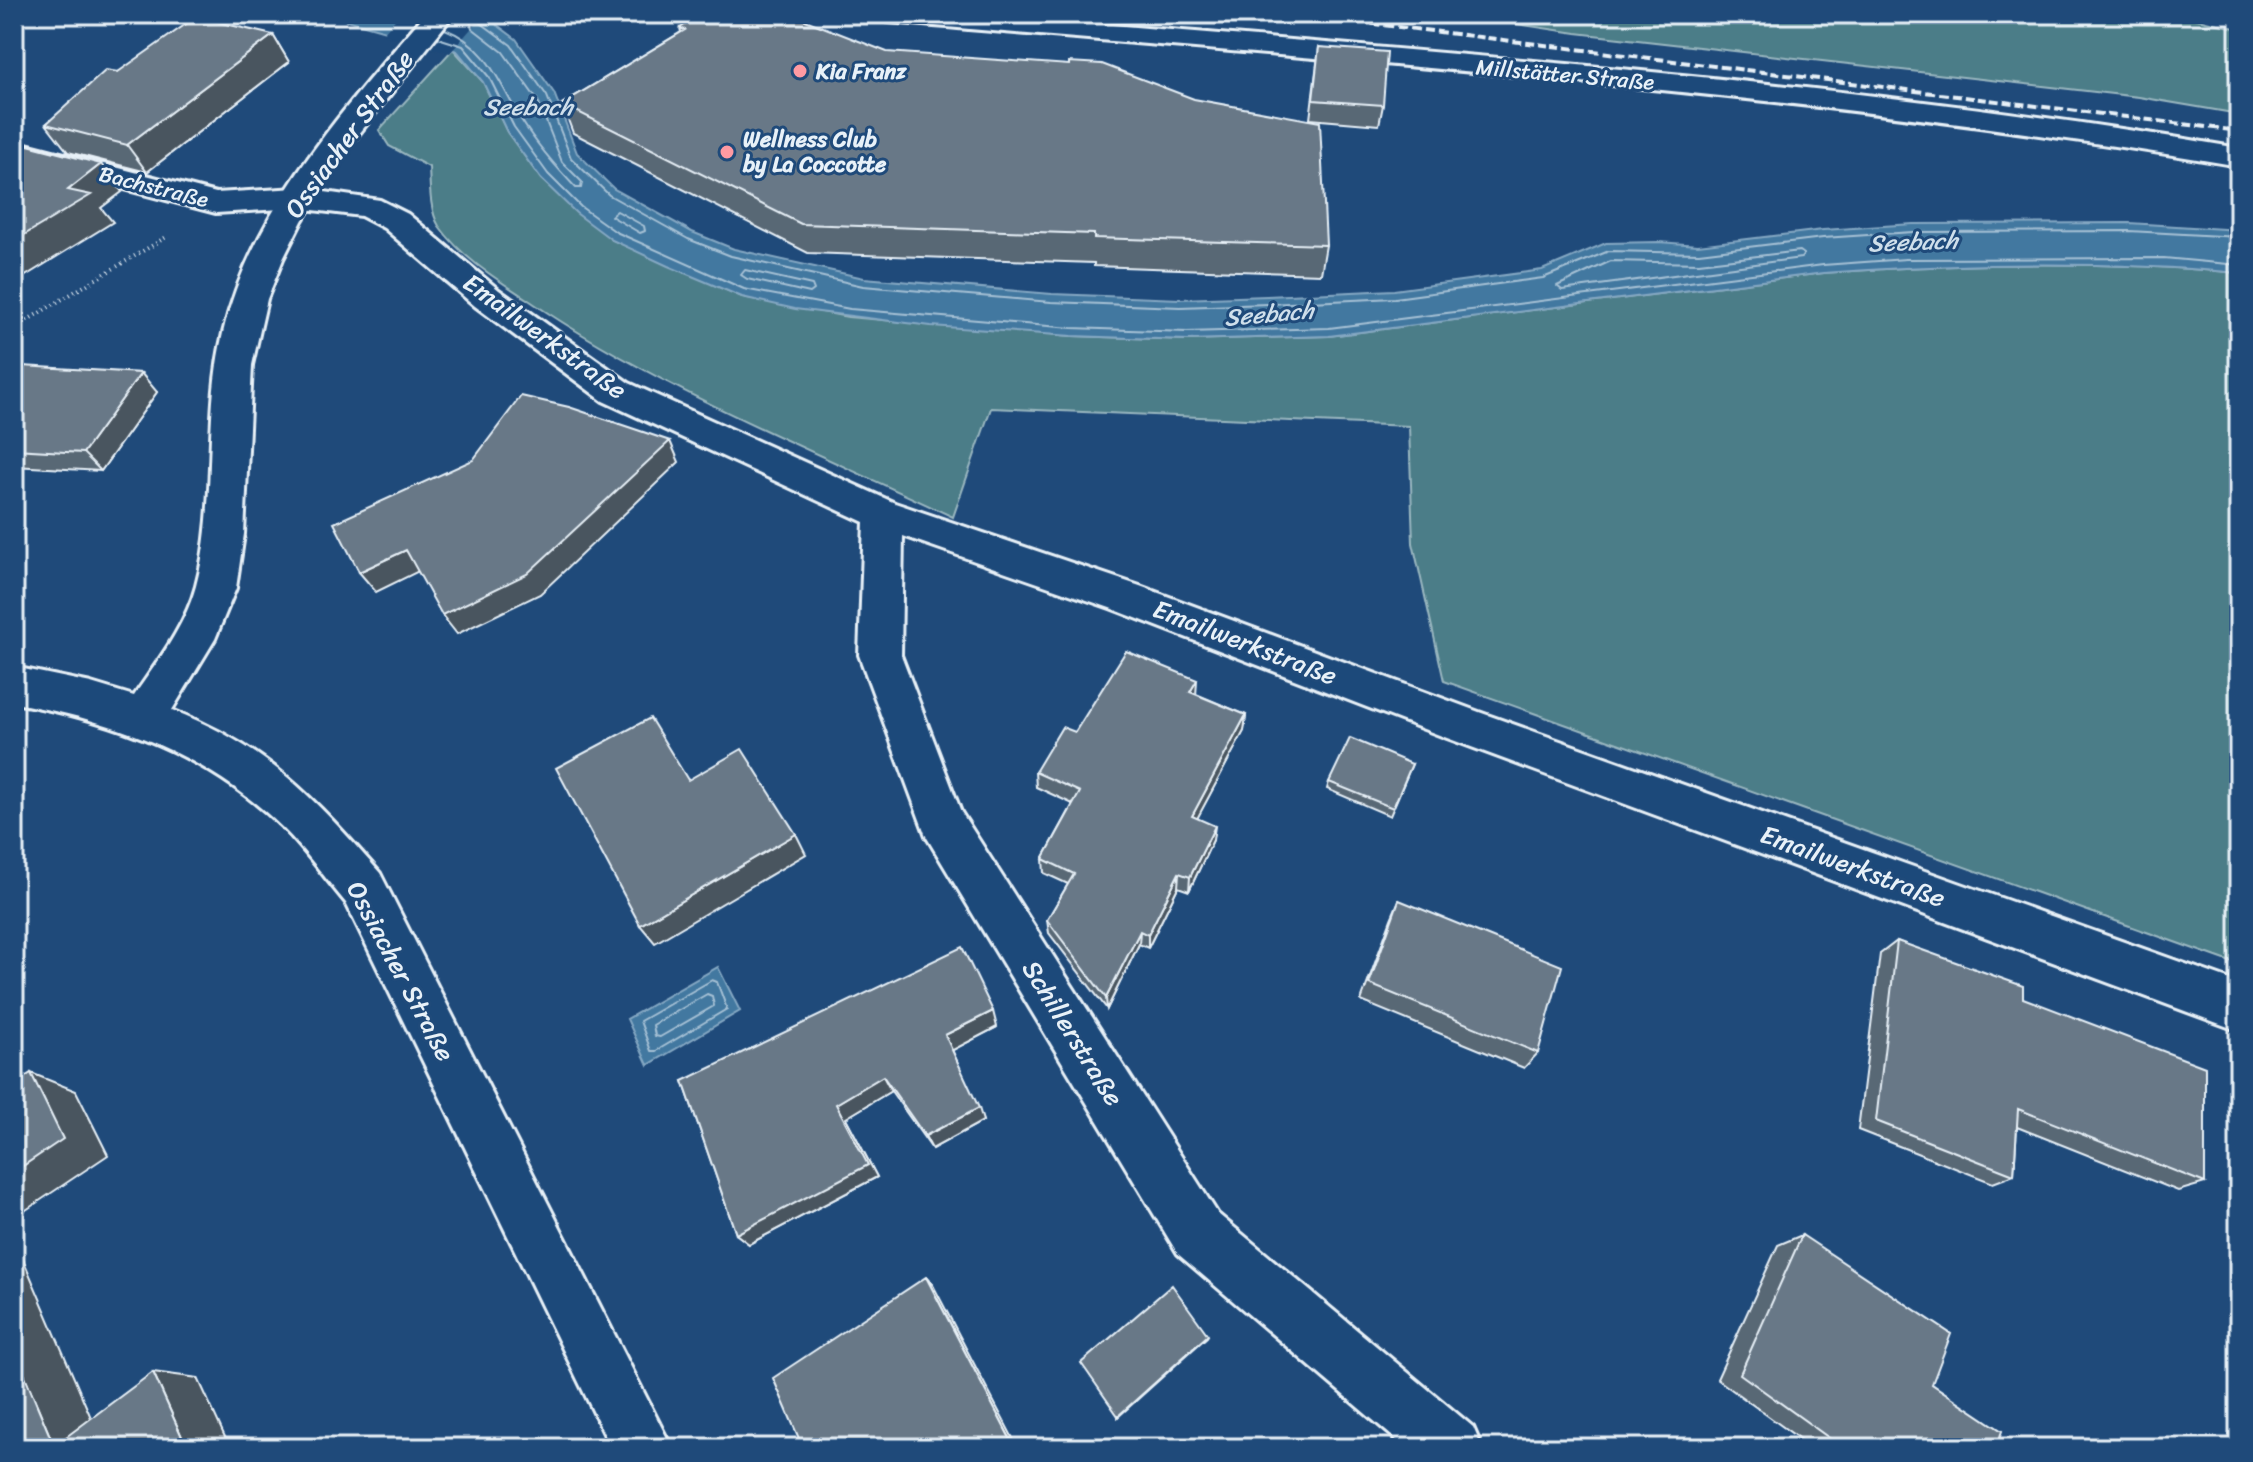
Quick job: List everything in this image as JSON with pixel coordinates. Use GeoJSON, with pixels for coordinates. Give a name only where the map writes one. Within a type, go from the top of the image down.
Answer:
{"type":"FeatureCollection","features":[{"type":"Feature","properties":{"kind":"street","name":"Ossiacher Straße"},"geometry":{"type":"LineString","coordinates":[[440,14],[374,93],[297,198],[272,245],[249,300],[231,376],[220,570],[195,639],[143,718],[233,761],[297,813],[363,888],[642,1448]]}},
{"type":"Feature","properties":{"kind":"street","name":"Millstätter Straße"},"geometry":{"type":"LineString","coordinates":[[889,14],[1730,89],[2110,135],[2239,157]]}},
{"type":"Feature","properties":{"kind":"street","name":"Bachstraße"},"geometry":{"type":"LineString","coordinates":[[14,150],[216,203],[297,198]]}},
{"type":"Feature","properties":{"kind":"street","name":"Emailwerkstraße"},"geometry":{"type":"LineString","coordinates":[[297,198],[369,207],[396,221],[487,298],[616,392],[881,513],[1125,597],[1463,725],[2239,1007]]}},
{"type":"Feature","properties":{"kind":"street","name":"Schillerstraße"},"geometry":{"type":"LineString","coordinates":[[881,513],[884,525],[880,655],[942,822],[1198,1234],[1452,1448]]}},
{"type":"Feature","properties":{"kind":"street"},"geometry":{"type":"LineString","coordinates":[[14,685],[143,718]]}},
{"type":"Feature","properties":{"kind":"path"},"geometry":{"type":"LineString","coordinates":[[14,328],[195,220],[216,203]]}},
{"type":"Feature","properties":{"kind":"green space"},"geometry":{"type":"Polygon","coordinates":[[[1450,14],[2177,14],[2239,29],[2239,114],[2139,97],[1576,33],[1450,14]]]}},
{"type":"Feature","properties":{"kind":"green space"},"geometry":{"type":"Polygon","coordinates":[[[453,49],[483,82],[507,132],[541,179],[612,240],[742,297],[848,317],[1072,336],[1187,340],[1329,336],[1824,273],[2032,264],[2135,266],[2239,273],[2239,965],[1444,681],[1413,543],[1409,426],[991,408],[953,517],[682,390],[577,331],[503,283],[469,258],[439,226],[432,205],[429,167],[389,146],[379,130],[453,49]]]}},
{"type":"Feature","properties":{"kind":"water","name":"Seebach"},"geometry":{"type":"Polygon","coordinates":[[[307,14],[477,14],[489,19],[516,39],[554,93],[577,153],[614,189],[692,232],[734,249],[864,278],[1052,294],[1180,299],[1267,296],[1394,290],[1542,270],[1606,243],[1698,245],[1823,230],[1913,224],[2129,223],[2239,230],[2239,273],[2135,266],[1980,265],[1824,273],[1329,336],[1187,340],[931,326],[795,309],[742,297],[668,266],[612,240],[576,213],[541,179],[507,132],[483,82],[457,51],[343,19],[307,14]]]}},
{"type":"Feature","properties":{"kind":"water"},"geometry":{"type":"Polygon","coordinates":[[[718,967],[740,1011],[648,1065],[627,1019],[718,967]]]}},
{"type":"Feature","properties":{"kind":"pier"},"geometry":{"type":"Polygon","coordinates":[[[400,14],[484,14],[450,53],[382,34],[400,14]]]}},
{"type":"Feature","properties":{"kind":"building"},"geometry":{"type":"Polygon","coordinates":[[[702,14],[790,14],[887,52],[1069,65],[1069,62],[1102,64],[1194,99],[1320,122],[1326,245],[801,224],[562,104],[685,30],[680,28],[702,14]]]}},
{"type":"Feature","properties":{"kind":"building"},"geometry":{"type":"Polygon","coordinates":[[[196,17],[273,35],[127,145],[46,124],[106,70],[118,72],[196,17]]]}},
{"type":"Feature","properties":{"kind":"building"},"geometry":{"type":"Polygon","coordinates":[[[1319,47],[1387,52],[1383,105],[1313,100],[1319,47]]]}},
{"type":"Feature","properties":{"kind":"building"},"geometry":{"type":"Polygon","coordinates":[[[24,144],[101,164],[68,190],[91,195],[14,241],[14,153],[24,144]]]}},
{"type":"Feature","properties":{"kind":"building"},"geometry":{"type":"Polygon","coordinates":[[[22,366],[141,373],[83,453],[14,449],[14,376],[22,366]]]}},
{"type":"Feature","properties":{"kind":"building"},"geometry":{"type":"Polygon","coordinates":[[[521,396],[569,407],[670,441],[527,574],[442,615],[406,550],[359,572],[334,523],[473,460],[521,396]]]}},
{"type":"Feature","properties":{"kind":"building"},"geometry":{"type":"Polygon","coordinates":[[[1126,651],[1197,680],[1190,692],[1246,715],[1192,816],[1215,826],[1190,877],[1179,873],[1148,935],[1140,931],[1106,998],[1047,920],[1074,874],[1043,859],[1080,792],[1035,772],[1062,727],[1075,732],[1126,651]]]}},
{"type":"Feature","properties":{"kind":"building"},"geometry":{"type":"Polygon","coordinates":[[[650,718],[688,780],[742,749],[796,834],[640,925],[556,768],[650,718]]]}},
{"type":"Feature","properties":{"kind":"building"},"geometry":{"type":"Polygon","coordinates":[[[1350,738],[1412,764],[1393,808],[1329,782],[1350,738]]]}},
{"type":"Feature","properties":{"kind":"building"},"geometry":{"type":"Polygon","coordinates":[[[1399,900],[1562,966],[1538,1053],[1369,984],[1399,900]]]}},
{"type":"Feature","properties":{"kind":"building"},"geometry":{"type":"Polygon","coordinates":[[[1897,941],[2023,986],[2023,998],[2205,1067],[2205,1183],[2018,1109],[2014,1175],[1876,1121],[1897,941]]]}},
{"type":"Feature","properties":{"kind":"building"},"geometry":{"type":"Polygon","coordinates":[[[962,947],[993,1011],[945,1035],[979,1108],[925,1136],[883,1076],[836,1104],[868,1165],[736,1234],[683,1081],[962,947]]]}},
{"type":"Feature","properties":{"kind":"building"},"geometry":{"type":"Polygon","coordinates":[[[31,1073],[63,1139],[14,1172],[14,1084],[31,1073]]]}},
{"type":"Feature","properties":{"kind":"building"},"geometry":{"type":"Polygon","coordinates":[[[1802,1235],[1951,1334],[1932,1384],[2002,1431],[1996,1448],[1843,1448],[1740,1374],[1802,1235]]]}},
{"type":"Feature","properties":{"kind":"building"},"geometry":{"type":"Polygon","coordinates":[[[926,1277],[1015,1448],[803,1448],[773,1378],[926,1277]]]}},
{"type":"Feature","properties":{"kind":"building"},"geometry":{"type":"Polygon","coordinates":[[[1172,1285],[1208,1335],[1118,1416],[1081,1363],[1172,1285]]]}},
{"type":"Feature","properties":{"kind":"building"},"geometry":{"type":"Polygon","coordinates":[[[14,1350],[54,1446],[153,1372],[187,1448],[14,1448],[14,1350]]]}},
{"type":"Feature","properties":{"kind":"railway"},"geometry":{"type":"LineString","coordinates":[[1294,14],[2239,131]]}},
{"type":"Feature","properties":{"kind":"place","name":"Kia Franz"},"geometry":{"type":"Point","coordinates":[800,71]}},
{"type":"Feature","properties":{"kind":"place","name":"Wellness Club by La Coccotte"},"geometry":{"type":"Point","coordinates":[727,152]}}]}
